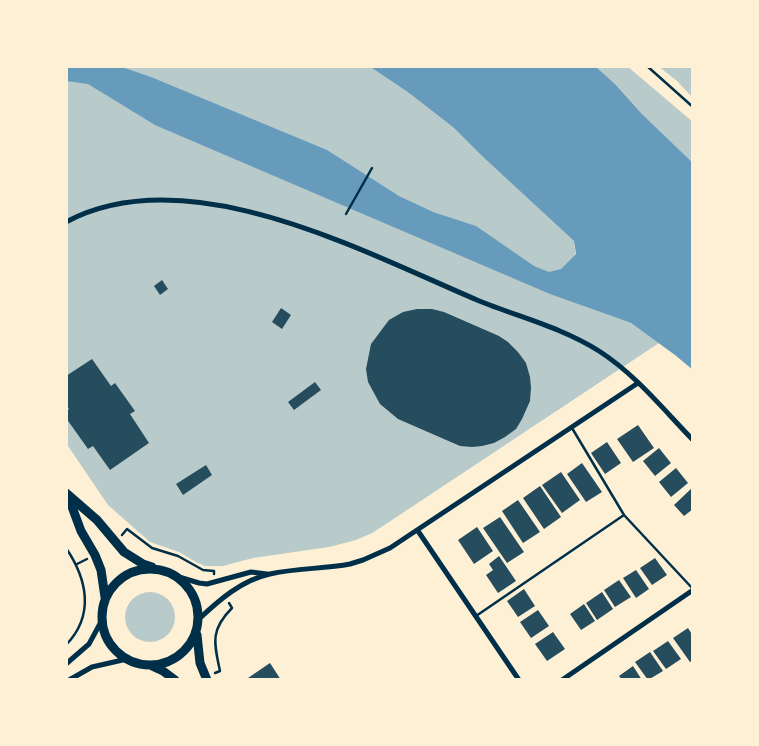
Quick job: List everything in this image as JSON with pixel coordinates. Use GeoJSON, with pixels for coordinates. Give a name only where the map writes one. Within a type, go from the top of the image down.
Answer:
{"type":"FeatureCollection","features":[{"type":"Feature","properties":{"kind":"main road"},"geometry":{"type":"LineString","coordinates":[[67,494],[97,520],[124,552],[152,568],[179,576],[189,587],[194,597],[199,619],[196,635],[200,662],[207,680]]}},
{"type":"Feature","properties":{"kind":"main road"},"geometry":{"type":"LineString","coordinates":[[67,494],[80,531],[95,555],[101,570],[105,596],[102,620],[106,636],[114,649],[127,659],[139,664],[152,666],[176,680]]}},
{"type":"Feature","properties":{"kind":"main road"},"geometry":{"type":"LineString","coordinates":[[105,596],[114,584],[123,577],[136,571],[152,568]]}},
{"type":"Feature","properties":{"kind":"main road"},"geometry":{"type":"LineString","coordinates":[[152,666],[177,656],[196,635]]}},
{"type":"Feature","properties":{"kind":"street"},"geometry":{"type":"LineString","coordinates":[[66,222],[100,209],[131,202],[161,200],[229,207],[264,216],[334,239],[480,301],[551,326],[600,352],[622,368],[638,383],[693,440]]}},
{"type":"Feature","properties":{"kind":"street"},"geometry":{"type":"LineString","coordinates":[[179,576],[199,584],[207,584],[251,572],[268,574],[350,564],[363,560],[390,548],[418,530],[638,383]]}},
{"type":"Feature","properties":{"kind":"street"},"geometry":{"type":"LineString","coordinates":[[418,530],[519,680]]}},
{"type":"Feature","properties":{"kind":"street"},"geometry":{"type":"LineString","coordinates":[[199,619],[235,589],[268,574]]}},
{"type":"Feature","properties":{"kind":"street"},"geometry":{"type":"LineString","coordinates":[[562,680],[693,590]]}},
{"type":"Feature","properties":{"kind":"street"},"geometry":{"type":"LineString","coordinates":[[66,664],[89,644],[102,620]]}},
{"type":"Feature","properties":{"kind":"street"},"geometry":{"type":"LineString","coordinates":[[70,680],[92,667],[127,659]]}},
{"type":"Feature","properties":{"kind":"lane"},"geometry":{"type":"LineString","coordinates":[[572,428],[624,515],[693,590]]}},
{"type":"Feature","properties":{"kind":"lane"},"geometry":{"type":"LineString","coordinates":[[476,616],[624,515]]}},
{"type":"Feature","properties":{"kind":"path"},"geometry":{"type":"LineString","coordinates":[[648,66],[693,106]]}},
{"type":"Feature","properties":{"kind":"path"},"geometry":{"type":"LineString","coordinates":[[346,214],[372,168]]}},
{"type":"Feature","properties":{"kind":"path"},"geometry":{"type":"LineString","coordinates":[[122,534],[127,529],[152,548],[178,556],[203,570],[214,571]]}},
{"type":"Feature","properties":{"kind":"path"},"geometry":{"type":"LineString","coordinates":[[66,548],[77,564],[84,585],[82,624],[66,646]]}},
{"type":"Feature","properties":{"kind":"path"},"geometry":{"type":"LineString","coordinates":[[77,564],[86,559]]}},
{"type":"Feature","properties":{"kind":"path"},"geometry":{"type":"LineString","coordinates":[[220,671],[216,632],[219,623],[232,608]]}},
{"type":"Feature","properties":{"kind":"path"},"geometry":{"type":"LineString","coordinates":[[105,680],[115,680]]}},
{"type":"Feature","properties":{"kind":"shaded area"},"geometry":{"type":"Polygon","coordinates":[[[83,66],[369,66],[409,93],[454,128],[574,241],[581,305],[631,323],[659,343],[389,522],[372,533],[356,540],[329,547],[253,558],[223,566],[205,566],[179,552],[150,542],[108,505],[66,443],[66,80],[83,66]]]}},
{"type":"Feature","properties":{"kind":"shaded area"},"geometry":{"type":"Polygon","coordinates":[[[595,66],[627,66],[693,122],[693,163],[642,114],[615,84],[595,66]]]}},
{"type":"Feature","properties":{"kind":"shaded area"},"geometry":{"type":"Polygon","coordinates":[[[658,66],[693,66],[693,98],[677,81],[658,66]]]}},
{"type":"Feature","properties":{"kind":"shaded area"},"geometry":{"type":"Polygon","coordinates":[[[150,592],[168,599],[175,617],[168,635],[150,642],[132,635],[125,617],[132,599],[150,592]]]}},
{"type":"Feature","properties":{"kind":"water"},"geometry":{"type":"Polygon","coordinates":[[[66,66],[119,66],[151,77],[327,150],[399,196],[433,212],[476,226],[534,266],[549,272],[561,269],[576,254],[574,241],[454,128],[409,93],[369,66],[595,66],[693,163],[693,370],[631,323],[550,294],[155,125],[88,84],[66,81],[66,66]]]}},
{"type":"Feature","properties":{"kind":"building"},"geometry":{"type":"Polygon","coordinates":[[[162,280],[168,289],[160,295],[154,286],[162,280]]]}},
{"type":"Feature","properties":{"kind":"building"},"geometry":{"type":"Polygon","coordinates":[[[281,308],[291,315],[282,329],[272,322],[281,308]]]}},
{"type":"Feature","properties":{"kind":"building"},"geometry":{"type":"Polygon","coordinates":[[[417,309],[432,309],[444,312],[499,336],[518,352],[526,363],[531,388],[530,401],[516,429],[494,443],[472,447],[460,446],[398,419],[380,404],[368,382],[366,369],[371,344],[389,320],[403,312],[417,309]]]}},
{"type":"Feature","properties":{"kind":"building"},"geometry":{"type":"Polygon","coordinates":[[[92,359],[111,386],[115,383],[135,411],[130,414],[149,443],[110,470],[93,446],[88,449],[66,418],[66,411],[69,409],[66,405],[66,376],[92,359]]]}},
{"type":"Feature","properties":{"kind":"building"},"geometry":{"type":"Polygon","coordinates":[[[315,382],[321,390],[294,410],[288,402],[315,382]]]}},
{"type":"Feature","properties":{"kind":"building"},"geometry":{"type":"Polygon","coordinates":[[[638,425],[654,448],[633,462],[617,439],[638,425]]]}},
{"type":"Feature","properties":{"kind":"building"},"geometry":{"type":"Polygon","coordinates":[[[607,442],[621,463],[605,474],[591,453],[607,442]]]}},
{"type":"Feature","properties":{"kind":"building"},"geometry":{"type":"Polygon","coordinates":[[[659,448],[671,463],[655,476],[643,461],[659,448]]]}},
{"type":"Feature","properties":{"kind":"building"},"geometry":{"type":"Polygon","coordinates":[[[582,463],[602,492],[586,502],[567,474],[582,463]]]}},
{"type":"Feature","properties":{"kind":"building"},"geometry":{"type":"Polygon","coordinates":[[[206,465],[212,475],[183,495],[176,484],[206,465]]]}},
{"type":"Feature","properties":{"kind":"building"},"geometry":{"type":"Polygon","coordinates":[[[676,468],[688,483],[671,497],[659,482],[676,468]]]}},
{"type":"Feature","properties":{"kind":"building"},"geometry":{"type":"Polygon","coordinates":[[[561,472],[580,500],[562,513],[542,485],[561,472]]]}},
{"type":"Feature","properties":{"kind":"building"},"geometry":{"type":"Polygon","coordinates":[[[540,486],[561,517],[544,529],[523,498],[540,486]]]}},
{"type":"Feature","properties":{"kind":"building"},"geometry":{"type":"Polygon","coordinates":[[[693,487],[693,509],[684,516],[674,505],[693,487]]]}},
{"type":"Feature","properties":{"kind":"building"},"geometry":{"type":"Polygon","coordinates":[[[518,500],[540,532],[523,543],[502,511],[518,500]]]}},
{"type":"Feature","properties":{"kind":"building"},"geometry":{"type":"Polygon","coordinates":[[[500,517],[524,552],[507,563],[483,528],[500,517]]]}},
{"type":"Feature","properties":{"kind":"building"},"geometry":{"type":"Polygon","coordinates":[[[477,527],[493,551],[474,564],[458,540],[477,527]]]}},
{"type":"Feature","properties":{"kind":"building"},"geometry":{"type":"Polygon","coordinates":[[[499,556],[516,581],[498,593],[486,575],[493,570],[489,564],[499,556]]]}},
{"type":"Feature","properties":{"kind":"building"},"geometry":{"type":"Polygon","coordinates":[[[655,558],[667,575],[652,585],[640,568],[655,558]]]}},
{"type":"Feature","properties":{"kind":"building"},"geometry":{"type":"Polygon","coordinates":[[[636,570],[649,589],[636,598],[623,578],[636,570]]]}},
{"type":"Feature","properties":{"kind":"building"},"geometry":{"type":"Polygon","coordinates":[[[619,580],[631,597],[615,607],[604,590],[619,580]]]}},
{"type":"Feature","properties":{"kind":"building"},"geometry":{"type":"Polygon","coordinates":[[[524,589],[535,606],[518,617],[507,601],[524,589]]]}},
{"type":"Feature","properties":{"kind":"building"},"geometry":{"type":"Polygon","coordinates":[[[602,592],[613,609],[597,620],[586,603],[602,592]]]}},
{"type":"Feature","properties":{"kind":"building"},"geometry":{"type":"Polygon","coordinates":[[[584,604],[595,621],[581,630],[570,614],[584,604]]]}},
{"type":"Feature","properties":{"kind":"building"},"geometry":{"type":"Polygon","coordinates":[[[538,610],[549,626],[531,638],[520,622],[538,610]]]}},
{"type":"Feature","properties":{"kind":"building"},"geometry":{"type":"Polygon","coordinates":[[[688,628],[693,636],[693,660],[690,662],[673,638],[688,628]]]}},
{"type":"Feature","properties":{"kind":"building"},"geometry":{"type":"Polygon","coordinates":[[[553,632],[565,649],[547,661],[535,644],[553,632]]]}},
{"type":"Feature","properties":{"kind":"building"},"geometry":{"type":"Polygon","coordinates":[[[668,641],[681,659],[666,669],[653,651],[668,641]]]}},
{"type":"Feature","properties":{"kind":"building"},"geometry":{"type":"Polygon","coordinates":[[[650,652],[663,671],[648,680],[635,662],[650,652]]]}},
{"type":"Feature","properties":{"kind":"building"},"geometry":{"type":"Polygon","coordinates":[[[270,663],[281,680],[245,680],[270,663]]]}},
{"type":"Feature","properties":{"kind":"building"},"geometry":{"type":"Polygon","coordinates":[[[633,666],[642,680],[622,680],[619,676],[633,666]]]}}]}
